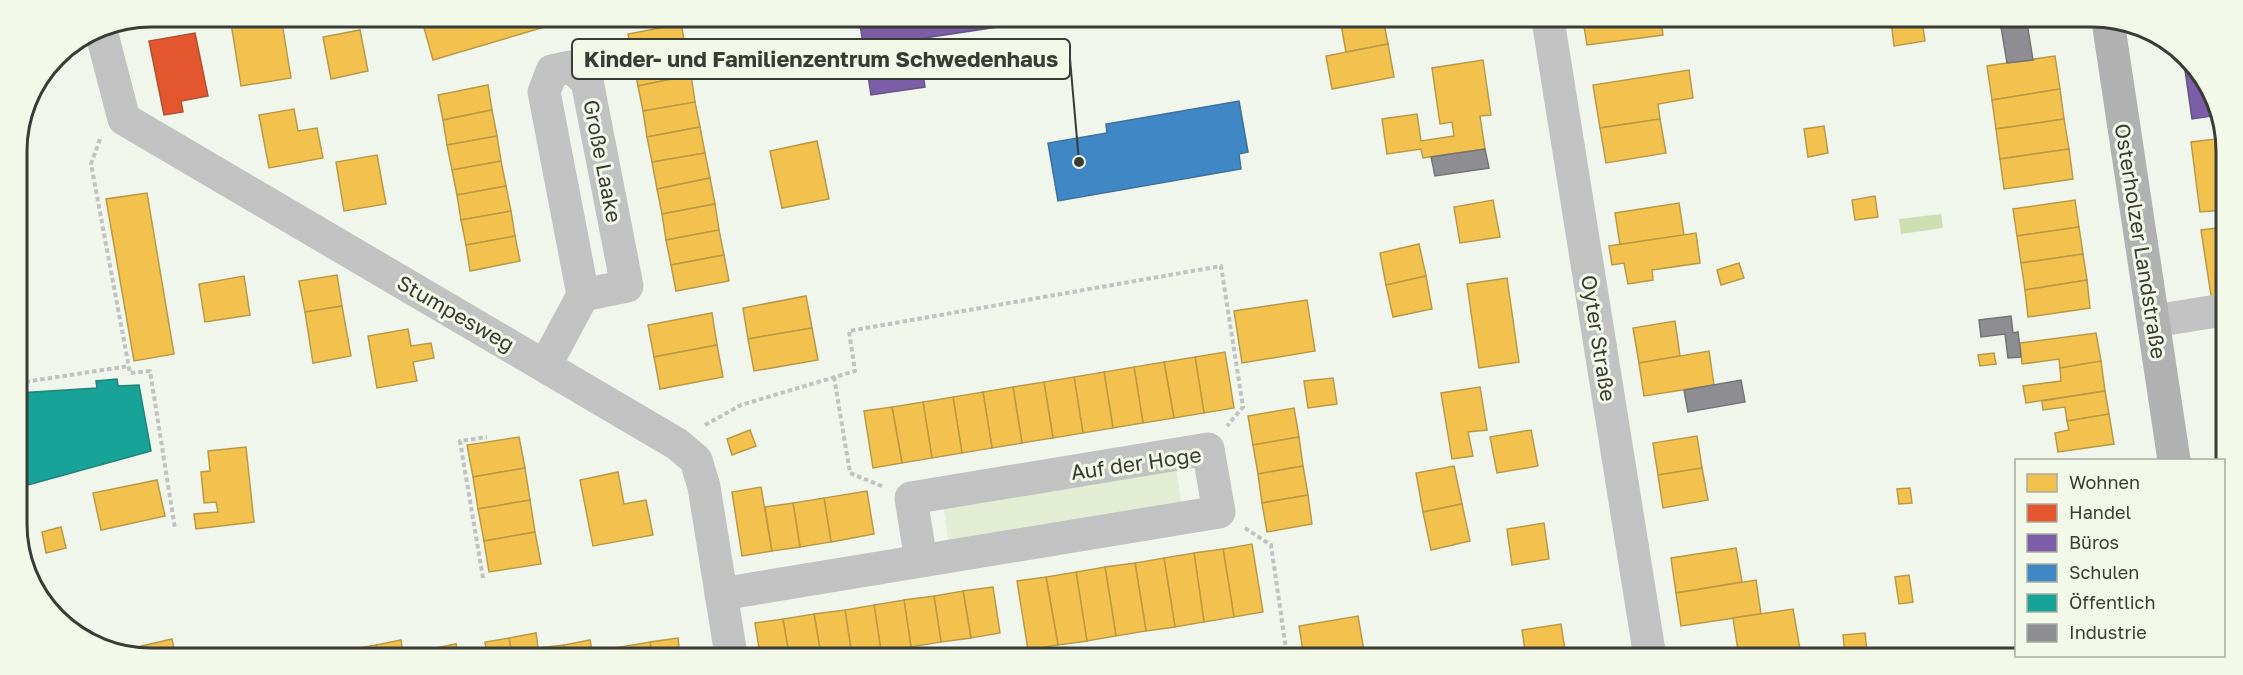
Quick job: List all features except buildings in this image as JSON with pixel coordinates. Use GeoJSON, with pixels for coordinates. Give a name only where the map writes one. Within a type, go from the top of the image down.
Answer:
{"type":"FeatureCollection","features":[{"type":"Feature","properties":{"kind":"main road","name":"Osterholzer Landstraße"},"geometry":{"type":"LineString","coordinates":[[2109,28],[2174,459]]}},
{"type":"Feature","properties":{"kind":"street","name":"Oyter Straße"},"geometry":{"type":"LineString","coordinates":[[1549,27],[1649,648]]}},
{"type":"Feature","properties":{"kind":"street"},"geometry":{"type":"LineString","coordinates":[[103,37],[124,119]]}},
{"type":"Feature","properties":{"kind":"street","name":"Große Laake"},"geometry":{"type":"LineString","coordinates":[[571,67],[587,81],[627,286],[583,295],[544,92],[552,71],[571,67]]}},
{"type":"Feature","properties":{"kind":"street","name":"Stumpesweg"},"geometry":{"type":"LineString","coordinates":[[124,119],[677,444],[696,460],[704,487],[730,648]]}},
{"type":"Feature","properties":{"kind":"street"},"geometry":{"type":"LineString","coordinates":[[545,366],[583,295]]}},
{"type":"Feature","properties":{"kind":"street"},"geometry":{"type":"LineString","coordinates":[[2154,321],[2216,311]]}},
{"type":"Feature","properties":{"kind":"street","name":"Auf der Hoge"},"geometry":{"type":"LineString","coordinates":[[911,498],[1208,449],[1219,512]]}},
{"type":"Feature","properties":{"kind":"street"},"geometry":{"type":"LineString","coordinates":[[911,498],[921,561]]}},
{"type":"Feature","properties":{"kind":"street"},"geometry":{"type":"LineString","coordinates":[[721,594],[1219,512]]}},
{"type":"Feature","properties":{"kind":"path"},"geometry":{"type":"LineString","coordinates":[[124,119],[104,127],[91,164],[130,373],[150,371],[175,529]]}},
{"type":"Feature","properties":{"kind":"path"},"geometry":{"type":"LineString","coordinates":[[677,444],[708,423],[741,405],[855,371],[849,331],[1221,266],[1243,407],[1208,449]]}},
{"type":"Feature","properties":{"kind":"path"},"geometry":{"type":"LineString","coordinates":[[27,382],[129,366]]}},
{"type":"Feature","properties":{"kind":"path"},"geometry":{"type":"LineString","coordinates":[[834,377],[850,472],[911,498]]}},
{"type":"Feature","properties":{"kind":"path"},"geometry":{"type":"LineString","coordinates":[[483,578],[460,441],[487,437]]}},
{"type":"Feature","properties":{"kind":"path"},"geometry":{"type":"LineString","coordinates":[[1219,512],[1271,545],[1286,648]]}},
{"type":"Feature","properties":{"kind":"shaded area"},"geometry":{"type":"Polygon","coordinates":[[[1941,214],[1943,228],[1901,234],[1899,219],[1941,214]]]}},
{"type":"Feature","properties":{"kind":"shaded area"},"geometry":{"type":"Polygon","coordinates":[[[1176,467],[1182,508],[949,544],[943,503],[1176,467]]]}},
{"type":"Feature","properties":{"kind":"place","name":"Kinder- und Familienzentrum Schwedenhaus"},"geometry":{"type":"Point","coordinates":[1079,162]}}]}
